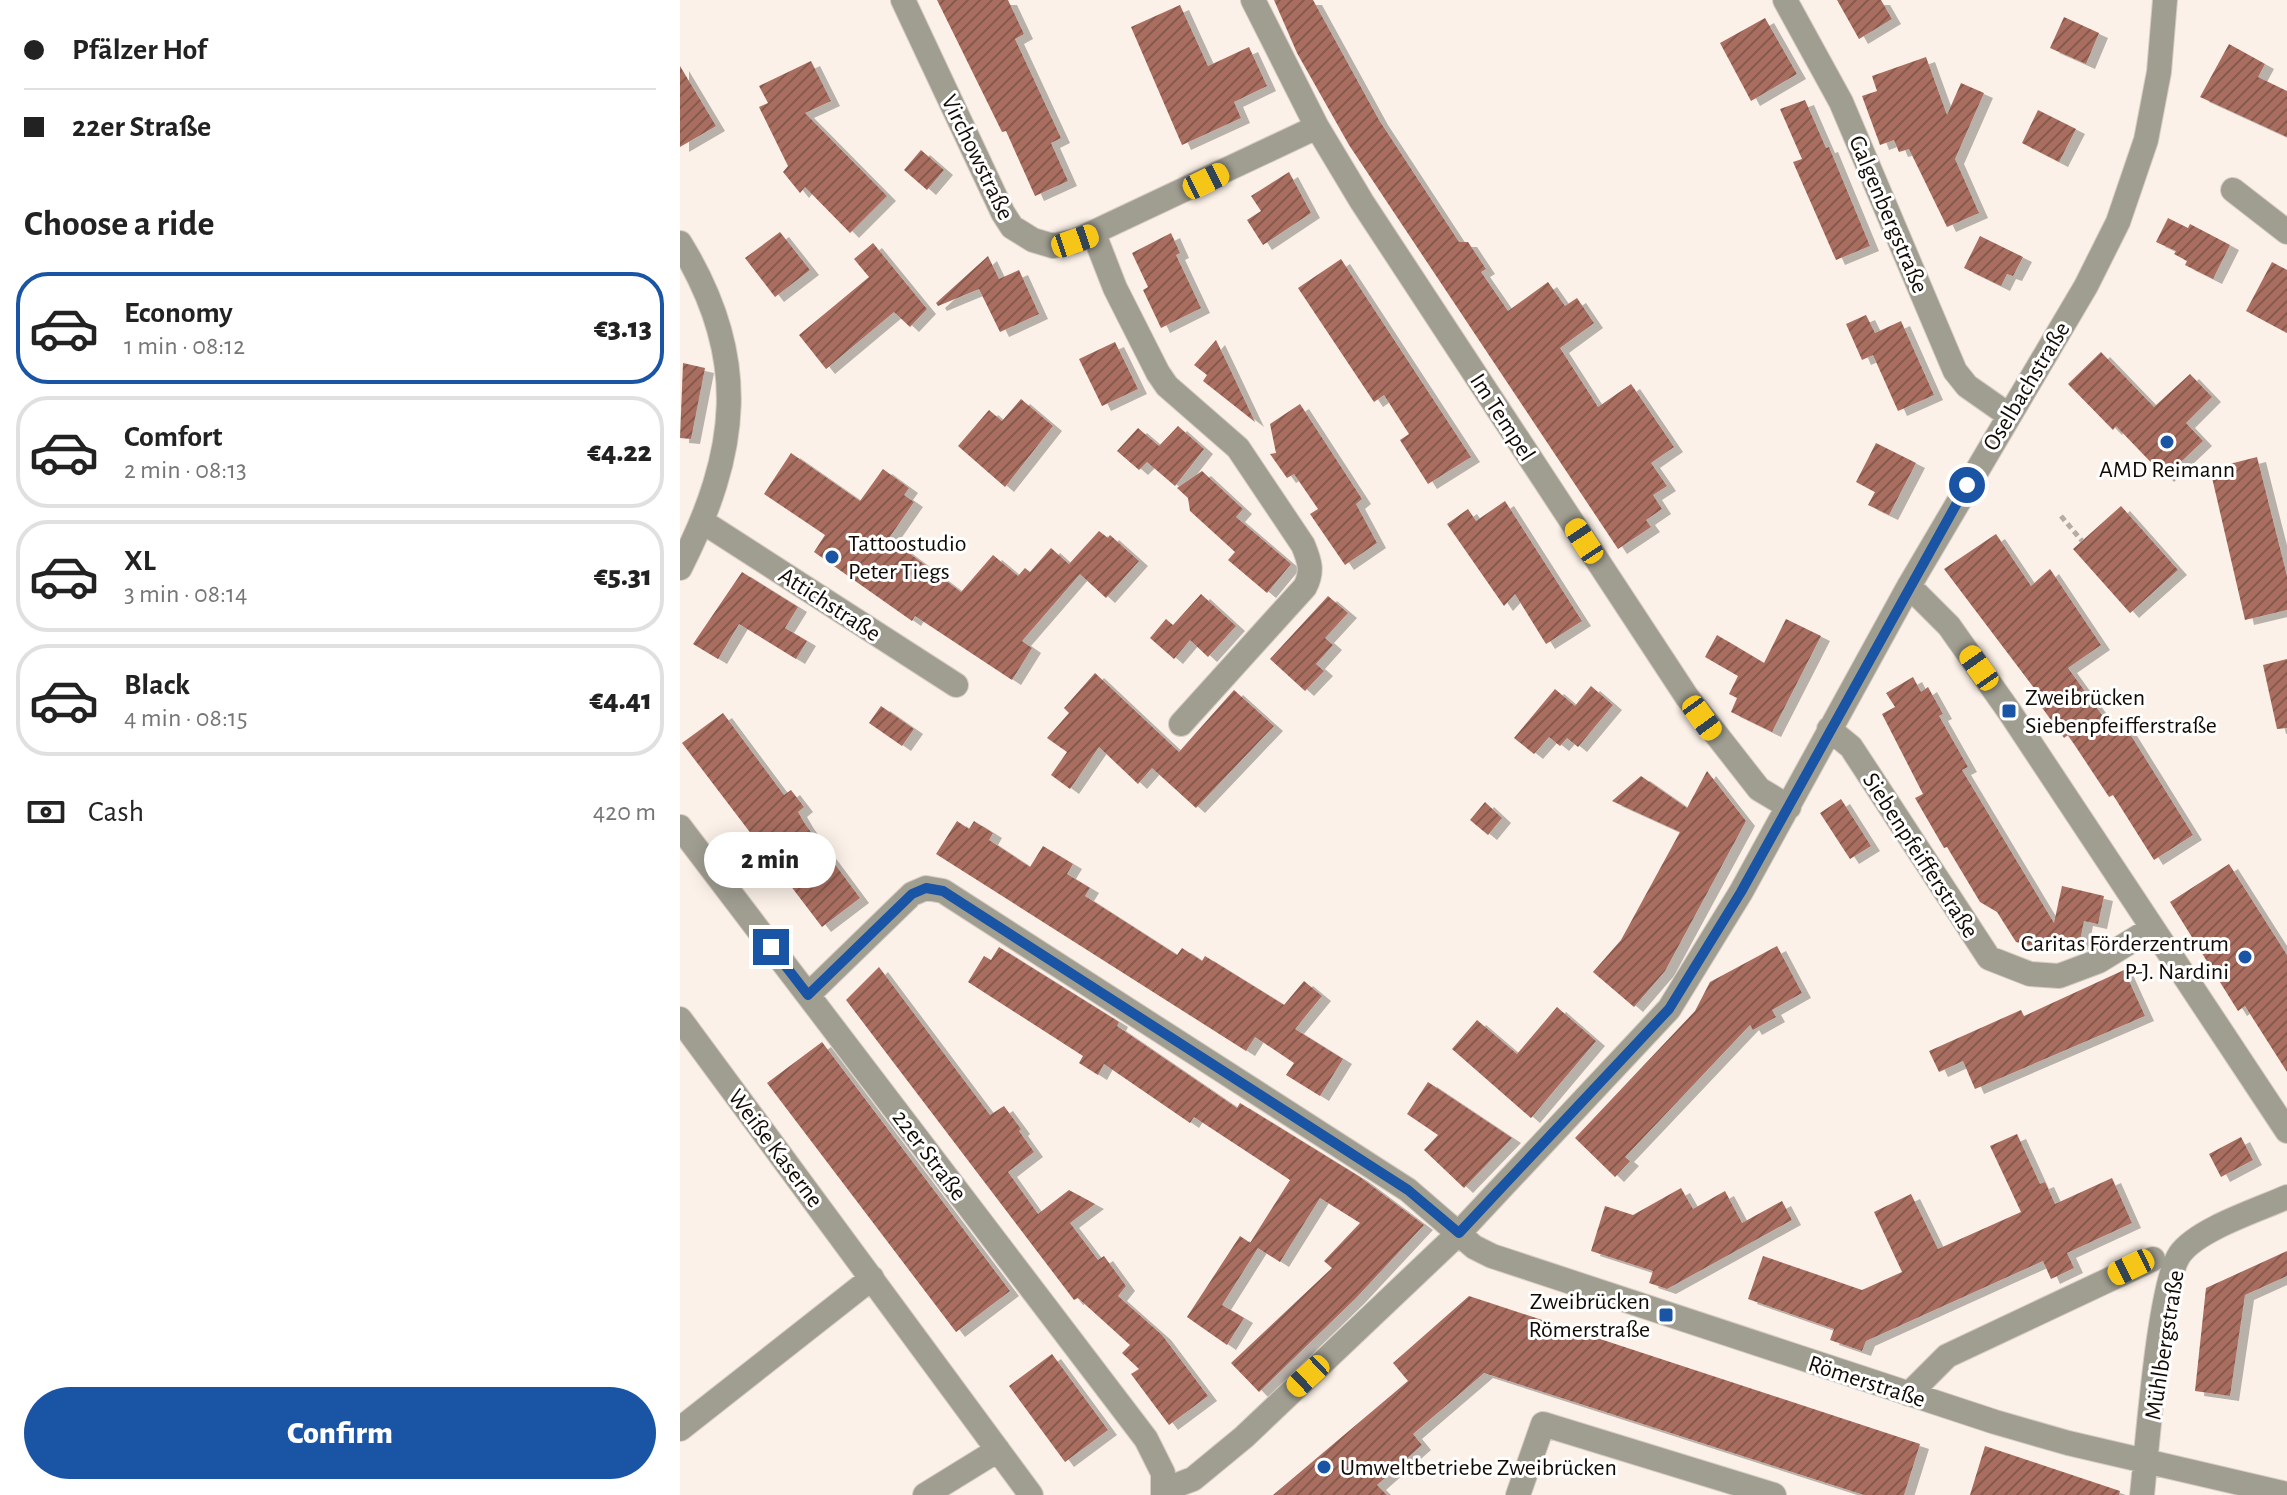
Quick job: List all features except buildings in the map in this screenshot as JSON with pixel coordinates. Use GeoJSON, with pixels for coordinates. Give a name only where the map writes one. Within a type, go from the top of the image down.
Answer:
{"type":"FeatureCollection","features":[{"type":"Feature","properties":{"kind":"street","name":"Virchowstraße"},"geometry":{"type":"LineString","coordinates":[[903,0],[1012,227],[1033,240],[1053,246],[1094,234],[1317,127]]}},
{"type":"Feature","properties":{"kind":"street","name":"Im Tempel"},"geometry":{"type":"LineString","coordinates":[[1253,0],[1317,127],[1362,202],[1687,697],[1759,789],[1789,807]]}},
{"type":"Feature","properties":{"kind":"street","name":"Galgenbergstraße"},"geometry":{"type":"LineString","coordinates":[[1785,0],[1841,102],[1955,371],[1967,386],[2007,414]]}},
{"type":"Feature","properties":{"kind":"street","name":"Oselbachstraße"},"geometry":{"type":"LineString","coordinates":[[1164,1493],[1193,1479],[1244,1437],[1459,1233],[1669,1009],[1696,969],[2007,414],[2086,286],[2118,222],[2146,140],[2159,72],[2165,0]]}},
{"type":"Feature","properties":{"kind":"street"},"geometry":{"type":"LineString","coordinates":[[2233,190],[2287,232]]}},
{"type":"Feature","properties":{"kind":"street"},"geometry":{"type":"LineString","coordinates":[[1094,234],[1115,288],[1158,373],[1167,386],[1238,448],[1303,545],[1312,575],[1305,587],[1181,724]]}},
{"type":"Feature","properties":{"kind":"street"},"geometry":{"type":"LineString","coordinates":[[680,243],[713,309],[728,378],[726,449],[703,522],[680,568]]}},
{"type":"Feature","properties":{"kind":"street","name":"Attichstraße"},"geometry":{"type":"LineString","coordinates":[[703,522],[956,685]]}},
{"type":"Feature","properties":{"kind":"street"},"geometry":{"type":"LineString","coordinates":[[1909,586],[1949,626],[2009,711],[2287,1131]]}},
{"type":"Feature","properties":{"kind":"street","name":"Siebenpfeifferstraße"},"geometry":{"type":"LineString","coordinates":[[1829,729],[1851,747],[1989,958],[2030,974],[2059,976],[2089,967],[2151,929]]}},
{"type":"Feature","properties":{"kind":"street","name":"22er Straße"},"geometry":{"type":"LineString","coordinates":[[680,827],[1146,1439],[1163,1473],[1164,1493]]}},
{"type":"Feature","properties":{"kind":"street","name":"Römerstraße"},"geometry":{"type":"LineString","coordinates":[[808,995],[912,894],[926,888],[943,891],[1408,1190],[1474,1247],[1506,1261],[1909,1394],[2068,1443],[2287,1494]]}},
{"type":"Feature","properties":{"kind":"street","name":"Weiße Kaserne"},"geometry":{"type":"LineString","coordinates":[[680,1019],[1031,1495]]}},
{"type":"Feature","properties":{"kind":"street","name":"Mühlbergstraße"},"geometry":{"type":"LineString","coordinates":[[2146,1462],[2167,1294],[2179,1255],[2215,1229],[2287,1197]]}},
{"type":"Feature","properties":{"kind":"street","name":"Mühlbergstraße"},"geometry":{"type":"LineString","coordinates":[[1909,1394],[1947,1356],[2153,1259]]}},
{"type":"Feature","properties":{"kind":"street"},"geometry":{"type":"LineString","coordinates":[[680,1429],[872,1278]]}},
{"type":"Feature","properties":{"kind":"street"},"geometry":{"type":"LineString","coordinates":[[1518,1495],[1543,1424],[1774,1495]]}},
{"type":"Feature","properties":{"kind":"street"},"geometry":{"type":"LineString","coordinates":[[925,1495],[998,1450]]}},
{"type":"Feature","properties":{"kind":"street"},"geometry":{"type":"LineString","coordinates":[[2142,1495],[2146,1462]]}},
{"type":"Feature","properties":{"kind":"path"},"geometry":{"type":"LineString","coordinates":[[2061,516],[2082,541]]}},
{"type":"Feature","properties":{"kind":"place","name":"AMD Reimann"},"geometry":{"type":"Point","coordinates":[2167,442]}},
{"type":"Feature","properties":{"kind":"place","name":"Tattoostudio Peter Tiegs"},"geometry":{"type":"Point","coordinates":[832,557]}},
{"type":"Feature","properties":{"kind":"place","name":"Zweibrücken Siebenpfeifferstraße"},"geometry":{"type":"Point","coordinates":[2009,711]}},
{"type":"Feature","properties":{"kind":"place","name":"Caritas Förderzentrum P-J. Nardini"},"geometry":{"type":"Point","coordinates":[2245,957]}},
{"type":"Feature","properties":{"kind":"place","name":"Zweibrücken Römerstraße"},"geometry":{"type":"Point","coordinates":[1666,1315]}},
{"type":"Feature","properties":{"kind":"place","name":"Umweltbetriebe Zweibrücken"},"geometry":{"type":"Point","coordinates":[1324,1467]}},
{"type":"Feature","properties":{"kind":"route"},"geometry":{"type":"LineString","coordinates":[[771,947],[808,995],[912,894],[926,888],[943,891],[1408,1190],[1459,1233],[1669,1009],[1741,892],[1967,485]]}}]}
